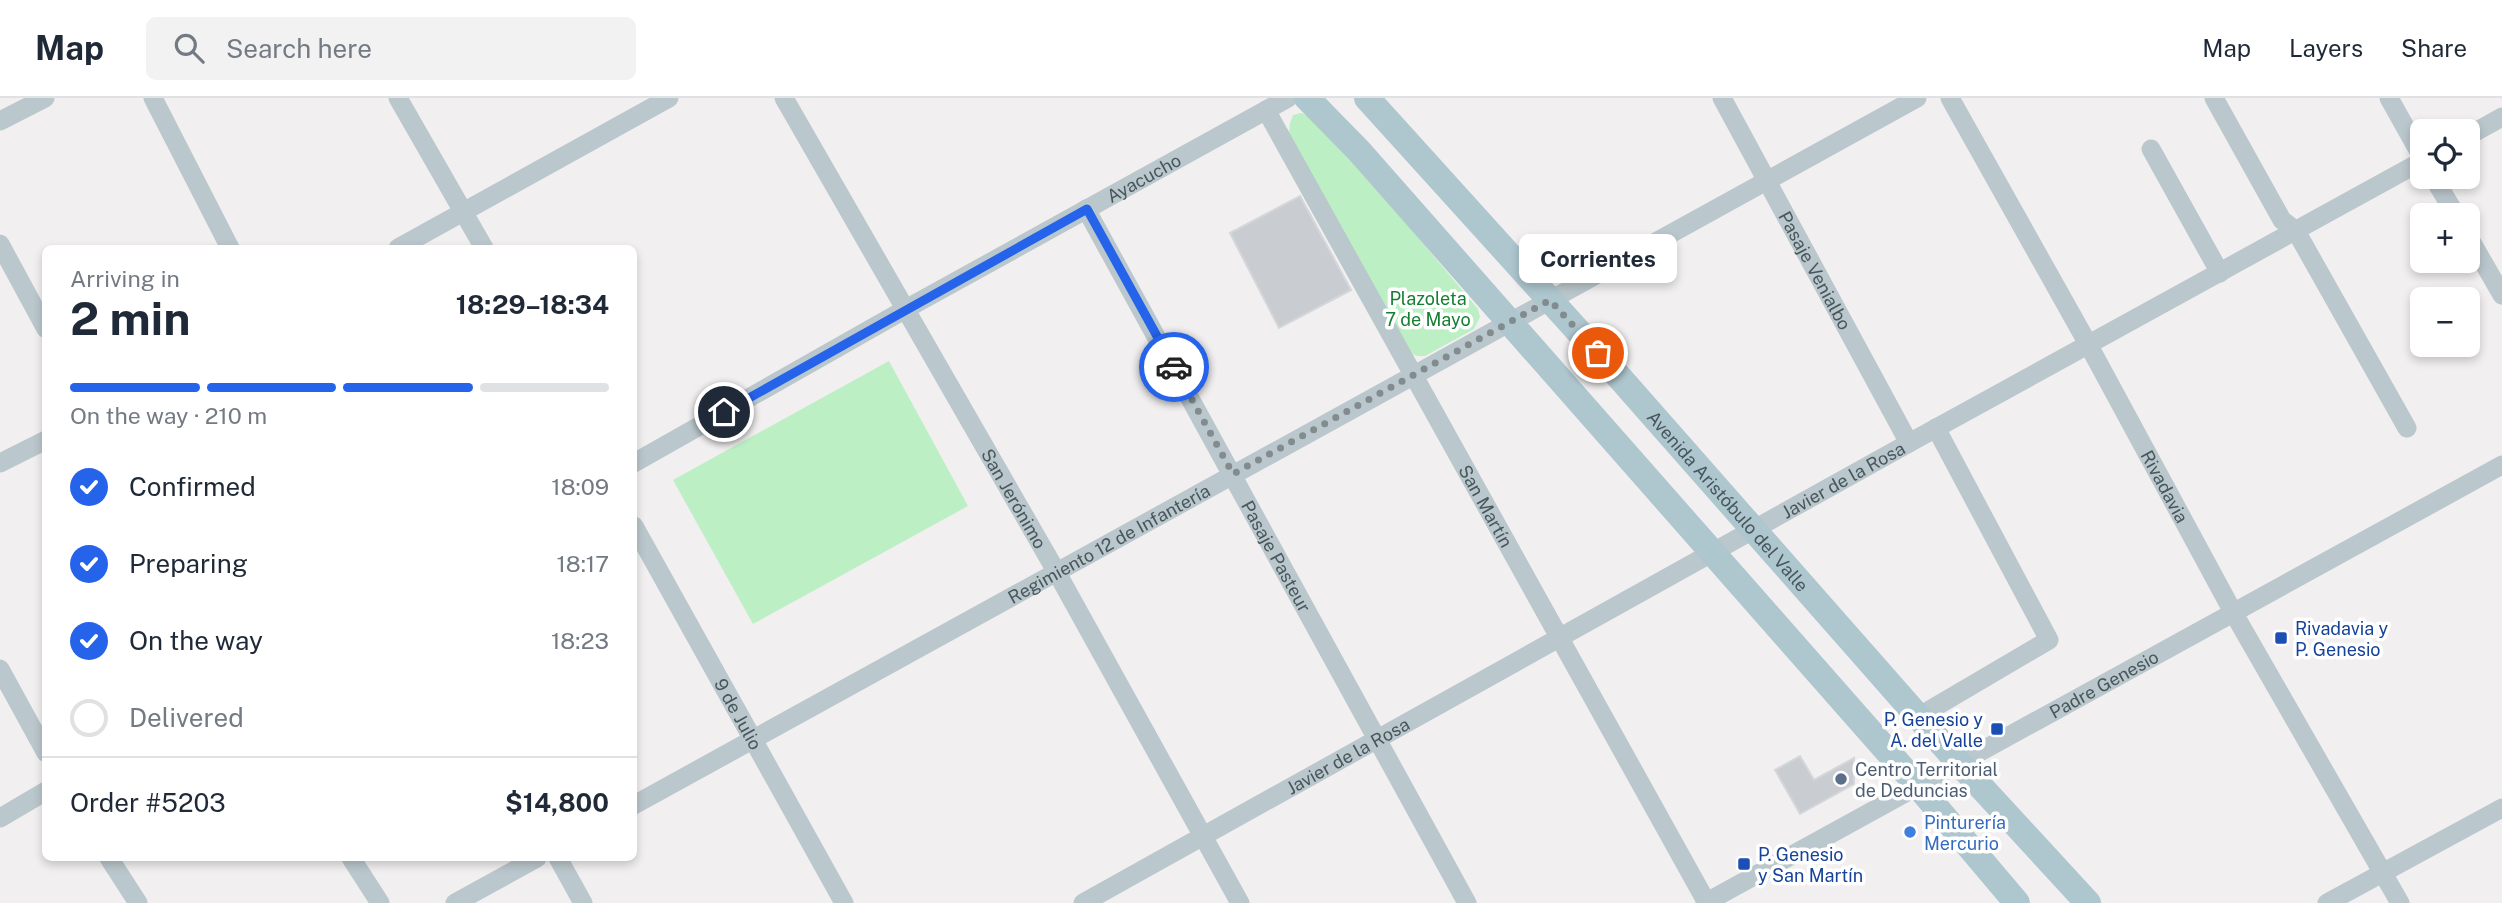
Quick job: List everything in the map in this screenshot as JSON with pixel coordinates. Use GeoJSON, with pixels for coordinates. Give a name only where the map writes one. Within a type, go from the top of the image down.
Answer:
{"type":"FeatureCollection","features":[{"type":"Feature","properties":{"kind":"main road"},"geometry":{"type":"LineString","coordinates":[[1307,98],[1359,151],[1918,786],[2017,903]]}},
{"type":"Feature","properties":{"kind":"main road","name":"Avenida Aristóbulo del Valle"},"geometry":{"type":"LineString","coordinates":[[1367,98],[1754,529],[1959,763],[2088,903]]}},
{"type":"Feature","properties":{"kind":"street"},"geometry":{"type":"LineString","coordinates":[[0,121],[45,98]]}},
{"type":"Feature","properties":{"kind":"street"},"geometry":{"type":"LineString","coordinates":[[153,98],[228,245]]}},
{"type":"Feature","properties":{"kind":"street"},"geometry":{"type":"LineString","coordinates":[[398,98],[482,245]]}},
{"type":"Feature","properties":{"kind":"street"},"geometry":{"type":"LineString","coordinates":[[404,245],[669,98]]}},
{"type":"Feature","properties":{"kind":"street","name":"San Jerónimo"},"geometry":{"type":"LineString","coordinates":[[784,98],[1056,571],[1240,903]]}},
{"type":"Feature","properties":{"kind":"street","name":"Ayacucho"},"geometry":{"type":"LineString","coordinates":[[637,461],[1288,98]]}},
{"type":"Feature","properties":{"kind":"street","name":"Pasaje Venialbo"},"geometry":{"type":"LineString","coordinates":[[1722,98],[1909,443]]}},
{"type":"Feature","properties":{"kind":"street","name":"Regimiento 12 de Infantería"},"geometry":{"type":"LineString","coordinates":[[637,803],[1917,98]]}},
{"type":"Feature","properties":{"kind":"street","name":"Rivadavia"},"geometry":{"type":"LineString","coordinates":[[1950,98],[2088,344],[2233,612],[2400,903]]}},
{"type":"Feature","properties":{"kind":"street"},"geometry":{"type":"LineString","coordinates":[[2214,98],[2282,220],[2296,231],[2407,428]]}},
{"type":"Feature","properties":{"kind":"street"},"geometry":{"type":"LineString","coordinates":[[2389,98],[2410,137]]}},
{"type":"Feature","properties":{"kind":"street","name":"San Martín"},"geometry":{"type":"LineString","coordinates":[[1266,110],[1706,903]]}},
{"type":"Feature","properties":{"kind":"street"},"geometry":{"type":"LineString","coordinates":[[2480,129],[2502,117]]}},
{"type":"Feature","properties":{"kind":"street"},"geometry":{"type":"LineString","coordinates":[[2151,149],[2220,273]]}},
{"type":"Feature","properties":{"kind":"street","name":"Javier de la Rosa"},"geometry":{"type":"LineString","coordinates":[[1083,903],[2410,166]]}},
{"type":"Feature","properties":{"kind":"street","name":"Pasaje Pasteur"},"geometry":{"type":"LineString","coordinates":[[1087,209],[1376,740],[1468,903]]}},
{"type":"Feature","properties":{"kind":"street"},"geometry":{"type":"LineString","coordinates":[[0,244],[42,322]]}},
{"type":"Feature","properties":{"kind":"street"},"geometry":{"type":"LineString","coordinates":[[2480,256],[2501,292]]}},
{"type":"Feature","properties":{"kind":"street"},"geometry":{"type":"LineString","coordinates":[[1918,717],[2049,640],[1936,428]]}},
{"type":"Feature","properties":{"kind":"street"},"geometry":{"type":"LineString","coordinates":[[0,463],[42,442]]}},
{"type":"Feature","properties":{"kind":"street","name":"Padre Genesio"},"geometry":{"type":"LineString","coordinates":[[1706,903],[2502,465]]}},
{"type":"Feature","properties":{"kind":"street","name":"9 de Julio"},"geometry":{"type":"LineString","coordinates":[[637,531],[844,903]]}},
{"type":"Feature","properties":{"kind":"street"},"geometry":{"type":"LineString","coordinates":[[0,669],[42,746]]}},
{"type":"Feature","properties":{"kind":"street"},"geometry":{"type":"LineString","coordinates":[[0,818],[42,793]]}},
{"type":"Feature","properties":{"kind":"street"},"geometry":{"type":"LineString","coordinates":[[2327,903],[2502,808]]}},
{"type":"Feature","properties":{"kind":"street"},"geometry":{"type":"LineString","coordinates":[[111,861],[138,903]]}},
{"type":"Feature","properties":{"kind":"street"},"geometry":{"type":"LineString","coordinates":[[353,861],[380,903]]}},
{"type":"Feature","properties":{"kind":"street"},"geometry":{"type":"LineString","coordinates":[[456,903],[532,861]]}},
{"type":"Feature","properties":{"kind":"street"},"geometry":{"type":"LineString","coordinates":[[560,861],[583,903]]}},
{"type":"Feature","properties":{"kind":"green space","name":"Plazoleta 7 de Mayo"},"geometry":{"type":"Polygon","coordinates":[[[1301,113],[1312,117],[1352,159],[1478,309],[1480,317],[1474,329],[1425,356],[1417,356],[1407,351],[1289,133],[1293,115],[1301,113]]]}},
{"type":"Feature","properties":{"kind":"green space"},"geometry":{"type":"Polygon","coordinates":[[[889,361],[968,506],[753,624],[673,480],[889,361]]]}},
{"type":"Feature","properties":{"kind":"building"},"geometry":{"type":"Polygon","coordinates":[[[1300,196],[1351,290],[1279,328],[1230,233],[1300,196]]]}},
{"type":"Feature","properties":{"kind":"building"},"geometry":{"type":"Polygon","coordinates":[[[1800,756],[1814,780],[1854,758],[1854,784],[1800,814],[1775,770],[1800,756]]]}},
{"type":"Feature","properties":{"kind":"way so far"},"geometry":{"type":"LineString","coordinates":[[1174,367],[1233,474],[1550,300],[1598,353]]}},
{"type":"Feature","properties":{"kind":"place","name":"Corrientes"},"geometry":{"type":"Point","coordinates":[1598,353]}},
{"type":"Feature","properties":{"kind":"place","name":"Rivadavia y P. Genesio"},"geometry":{"type":"Point","coordinates":[2281,638]}},
{"type":"Feature","properties":{"kind":"place","name":"P. Genesio y A. del Valle"},"geometry":{"type":"Point","coordinates":[1997,729]}},
{"type":"Feature","properties":{"kind":"place","name":"Centro Territorial de Deduncias"},"geometry":{"type":"Point","coordinates":[1841,779]}},
{"type":"Feature","properties":{"kind":"place","name":"Pinturería Mercurio"},"geometry":{"type":"Point","coordinates":[1910,832]}},
{"type":"Feature","properties":{"kind":"place","name":"P. Genesio y San Martín"},"geometry":{"type":"Point","coordinates":[1744,864]}},
{"type":"Feature","properties":{"kind":"route"},"geometry":{"type":"LineString","coordinates":[[724,412],[1087,209],[1174,367]]}}]}
